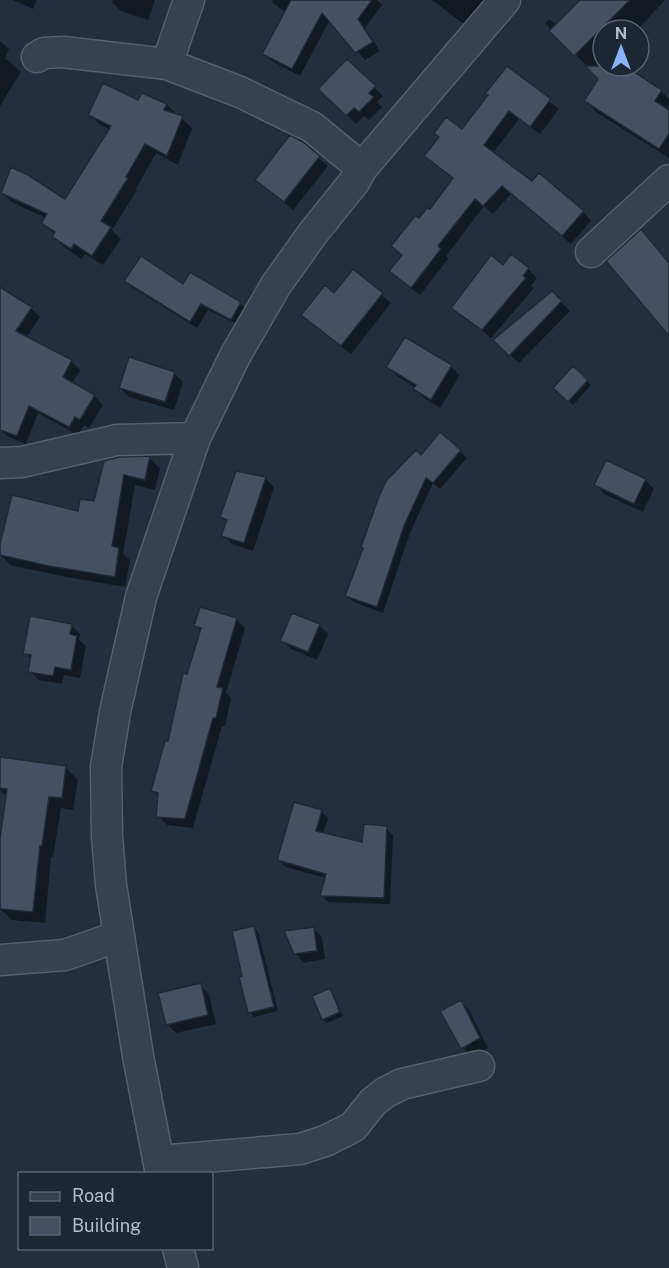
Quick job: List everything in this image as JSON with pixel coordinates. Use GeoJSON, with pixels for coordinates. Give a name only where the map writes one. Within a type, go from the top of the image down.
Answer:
{"type":"FeatureCollection","features":[{"type":"Feature","properties":{"kind":"street"},"geometry":{"type":"LineString","coordinates":[[167,64],[189,0]]}},
{"type":"Feature","properties":{"kind":"street"},"geometry":{"type":"LineString","coordinates":[[479,1066],[402,1084],[373,1102],[353,1127],[325,1141],[300,1149],[160,1167],[138,1056],[111,885],[107,836],[106,767],[115,712],[141,597],[195,438],[235,356],[276,285],[313,233],[354,182],[362,168],[505,0]]}},
{"type":"Feature","properties":{"kind":"street"},"geometry":{"type":"LineString","coordinates":[[37,57],[44,53],[63,52],[167,64],[240,92],[312,127],[362,168]]}},
{"type":"Feature","properties":{"kind":"street"},"geometry":{"type":"LineString","coordinates":[[591,252],[669,180]]}},
{"type":"Feature","properties":{"kind":"street"},"geometry":{"type":"LineString","coordinates":[[0,463],[22,462],[117,440],[195,438]]}},
{"type":"Feature","properties":{"kind":"street"},"geometry":{"type":"LineString","coordinates":[[0,960],[65,955],[119,936]]}},
{"type":"Feature","properties":{"kind":"street"},"geometry":{"type":"LineString","coordinates":[[178,1250],[183,1268]]}},
{"type":"Feature","properties":{"kind":"building"},"geometry":{"type":"Polygon","coordinates":[[[291,0],[372,0],[358,19],[373,42],[355,53],[322,13],[292,69],[262,54],[291,0]]]}},
{"type":"Feature","properties":{"kind":"building"},"geometry":{"type":"Polygon","coordinates":[[[580,0],[630,0],[612,18],[591,18],[591,39],[574,56],[549,31],[580,0]]]}},
{"type":"Feature","properties":{"kind":"building"},"geometry":{"type":"Polygon","coordinates":[[[347,59],[376,86],[369,93],[374,97],[359,112],[354,108],[346,116],[318,89],[347,59]]]}},
{"type":"Feature","properties":{"kind":"building"},"geometry":{"type":"Polygon","coordinates":[[[507,66],[551,99],[530,127],[509,111],[484,145],[532,181],[539,173],[584,211],[562,236],[502,186],[483,206],[475,199],[438,246],[441,249],[411,288],[389,271],[402,255],[391,246],[415,216],[419,218],[427,208],[430,209],[453,178],[424,156],[439,137],[434,133],[446,117],[462,129],[507,66]]]}},
{"type":"Feature","properties":{"kind":"building"},"geometry":{"type":"Polygon","coordinates":[[[644,78],[662,90],[655,101],[669,110],[669,134],[659,149],[584,101],[598,79],[644,78]]]}},
{"type":"Feature","properties":{"kind":"building"},"geometry":{"type":"Polygon","coordinates":[[[103,83],[138,100],[142,93],[167,104],[164,110],[183,116],[167,156],[145,144],[126,177],[128,178],[101,221],[111,227],[92,256],[74,244],[71,249],[52,237],[55,232],[41,223],[47,214],[1,193],[11,167],[65,199],[111,126],[88,115],[103,83]]]}},
{"type":"Feature","properties":{"kind":"building"},"geometry":{"type":"Polygon","coordinates":[[[290,135],[320,156],[284,202],[255,180],[290,135]]]}},
{"type":"Feature","properties":{"kind":"building"},"geometry":{"type":"Polygon","coordinates":[[[641,229],[669,263],[669,336],[606,261],[641,229]]]}},
{"type":"Feature","properties":{"kind":"building"},"geometry":{"type":"Polygon","coordinates":[[[511,254],[529,268],[523,276],[526,278],[482,330],[451,308],[491,255],[503,265],[511,254]]]}},
{"type":"Feature","properties":{"kind":"building"},"geometry":{"type":"Polygon","coordinates":[[[141,256],[183,284],[190,272],[241,302],[231,320],[201,304],[190,322],[124,281],[141,256]]]}},
{"type":"Feature","properties":{"kind":"building"},"geometry":{"type":"Polygon","coordinates":[[[353,269],[383,293],[341,346],[301,315],[325,285],[334,293],[353,269]]]}},
{"type":"Feature","properties":{"kind":"building"},"geometry":{"type":"Polygon","coordinates":[[[0,287],[32,307],[16,331],[72,360],[63,377],[95,395],[80,420],[75,417],[69,427],[29,406],[17,436],[0,430],[0,287]]]}},
{"type":"Feature","properties":{"kind":"building"},"geometry":{"type":"Polygon","coordinates":[[[552,291],[562,301],[509,356],[493,340],[552,291]]]}},
{"type":"Feature","properties":{"kind":"building"},"geometry":{"type":"Polygon","coordinates":[[[405,337],[452,365],[431,400],[413,389],[416,385],[386,367],[405,337]]]}},
{"type":"Feature","properties":{"kind":"building"},"geometry":{"type":"Polygon","coordinates":[[[129,357],[175,372],[165,402],[119,388],[129,357]]]}},
{"type":"Feature","properties":{"kind":"building"},"geometry":{"type":"Polygon","coordinates":[[[573,366],[588,380],[568,402],[553,388],[573,366]]]}},
{"type":"Feature","properties":{"kind":"building"},"geometry":{"type":"Polygon","coordinates":[[[440,432],[461,450],[433,483],[426,478],[404,526],[377,607],[345,596],[386,481],[416,450],[421,455],[440,432]]]}},
{"type":"Feature","properties":{"kind":"building"},"geometry":{"type":"Polygon","coordinates":[[[150,456],[145,480],[124,475],[112,546],[119,548],[115,577],[0,555],[0,544],[12,495],[78,511],[80,499],[94,501],[104,461],[119,457],[150,456]]]}},
{"type":"Feature","properties":{"kind":"building"},"geometry":{"type":"Polygon","coordinates":[[[606,460],[646,479],[634,504],[594,485],[606,460]]]}},
{"type":"Feature","properties":{"kind":"building"},"geometry":{"type":"Polygon","coordinates":[[[236,471],[266,477],[244,543],[221,536],[227,520],[220,517],[236,471]]]}},
{"type":"Feature","properties":{"kind":"building"},"geometry":{"type":"Polygon","coordinates":[[[200,607],[237,618],[217,687],[223,688],[185,819],[156,817],[158,793],[151,791],[165,741],[168,741],[183,673],[187,674],[201,628],[194,626],[200,607]]]}},
{"type":"Feature","properties":{"kind":"building"},"geometry":{"type":"Polygon","coordinates":[[[292,613],[320,624],[308,652],[280,641],[292,613]]]}},
{"type":"Feature","properties":{"kind":"building"},"geometry":{"type":"Polygon","coordinates":[[[30,616],[72,624],[70,634],[77,636],[71,670],[55,667],[53,676],[28,672],[31,655],[23,654],[30,616]]]}},
{"type":"Feature","properties":{"kind":"building"},"geometry":{"type":"Polygon","coordinates":[[[0,757],[66,766],[62,798],[49,797],[42,846],[40,846],[33,912],[0,909],[0,838],[7,789],[0,788],[0,757]]]}},
{"type":"Feature","properties":{"kind":"building"},"geometry":{"type":"Polygon","coordinates":[[[294,802],[322,810],[316,831],[362,842],[364,824],[387,826],[384,898],[320,896],[326,874],[277,860],[294,802]]]}},
{"type":"Feature","properties":{"kind":"building"},"geometry":{"type":"Polygon","coordinates":[[[254,926],[274,1007],[248,1013],[239,977],[242,976],[232,931],[254,926]]]}},
{"type":"Feature","properties":{"kind":"building"},"geometry":{"type":"Polygon","coordinates":[[[314,927],[317,951],[294,954],[284,931],[314,927]]]}},
{"type":"Feature","properties":{"kind":"building"},"geometry":{"type":"Polygon","coordinates":[[[201,983],[208,1015],[166,1025],[158,993],[201,983]]]}},
{"type":"Feature","properties":{"kind":"building"},"geometry":{"type":"Polygon","coordinates":[[[330,988],[340,1012],[322,1020],[312,996],[330,988]]]}},
{"type":"Feature","properties":{"kind":"building"},"geometry":{"type":"Polygon","coordinates":[[[461,1000],[480,1038],[461,1049],[440,1011],[461,1000]]]}}]}
